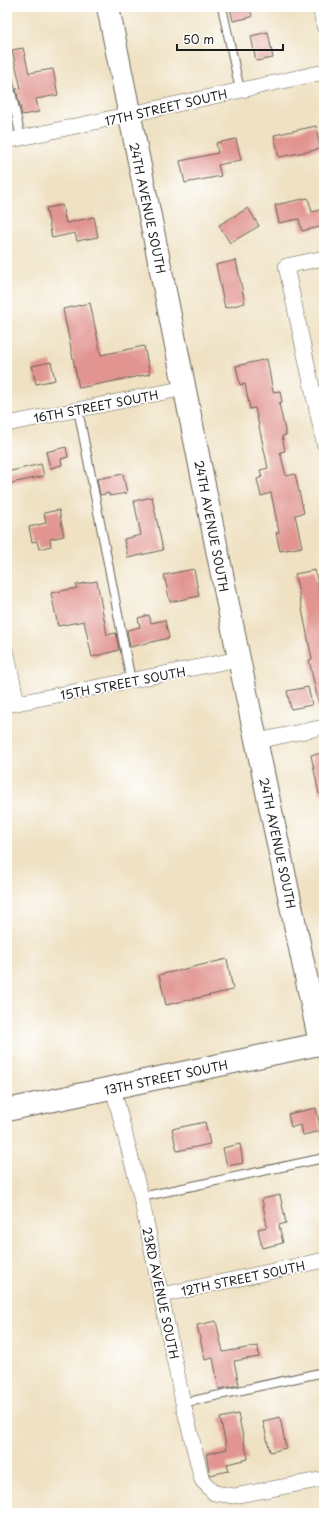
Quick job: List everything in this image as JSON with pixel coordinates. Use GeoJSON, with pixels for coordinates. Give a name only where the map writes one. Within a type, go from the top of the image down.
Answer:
{"type":"FeatureCollection","features":[{"type":"Feature","properties":{"kind":"street","name":"24TH AVENUE SOUTH"},"geometry":{"type":"LineString","coordinates":[[108,7],[239,659],[322,1043]]}},
{"type":"Feature","properties":{"kind":"street"},"geometry":{"type":"LineString","coordinates":[[320,7],[324,26]]}},
{"type":"Feature","properties":{"kind":"street","name":"17TH STREET SOUTH"},"geometry":{"type":"LineString","coordinates":[[14,140],[324,72]]}},
{"type":"Feature","properties":{"kind":"street"},"geometry":{"type":"LineString","coordinates":[[324,258],[286,266],[324,443]]}},
{"type":"Feature","properties":{"kind":"street","name":"16TH STREET SOUTH"},"geometry":{"type":"LineString","coordinates":[[7,424],[185,388]]}},
{"type":"Feature","properties":{"kind":"street"},"geometry":{"type":"LineString","coordinates":[[7,654],[12,704]]}},
{"type":"Feature","properties":{"kind":"street","name":"15TH STREET SOUTH"},"geometry":{"type":"LineString","coordinates":[[12,704],[239,659]]}},
{"type":"Feature","properties":{"kind":"street"},"geometry":{"type":"LineString","coordinates":[[257,741],[324,727]]}},
{"type":"Feature","properties":{"kind":"street","name":"13TH STREET SOUTH"},"geometry":{"type":"LineString","coordinates":[[7,1110],[322,1043]]}},
{"type":"Feature","properties":{"kind":"street","name":"23RD AVENUE SOUTH"},"geometry":{"type":"LineString","coordinates":[[113,1088],[141,1197],[183,1403],[202,1480],[214,1493],[234,1496],[324,1479]]}},
{"type":"Feature","properties":{"kind":"street","name":"12TH STREET SOUTH"},"geometry":{"type":"LineString","coordinates":[[162,1295],[324,1260]]}},
{"type":"Feature","properties":{"kind":"lane"},"geometry":{"type":"LineString","coordinates":[[222,7],[240,90]]}},
{"type":"Feature","properties":{"kind":"lane"},"geometry":{"type":"LineString","coordinates":[[7,73],[14,140]]}},
{"type":"Feature","properties":{"kind":"lane"},"geometry":{"type":"LineString","coordinates":[[78,409],[131,681]]}},
{"type":"Feature","properties":{"kind":"lane"},"geometry":{"type":"LineString","coordinates":[[141,1197],[324,1158]]}},
{"type":"Feature","properties":{"kind":"lane"},"geometry":{"type":"LineString","coordinates":[[183,1403],[324,1372]]}},
{"type":"Feature","properties":{"kind":"building"},"geometry":{"type":"Polygon","coordinates":[[[230,7],[250,7],[252,17],[233,21],[230,7]]]}},
{"type":"Feature","properties":{"kind":"building"},"geometry":{"type":"Polygon","coordinates":[[[268,32],[273,58],[256,61],[251,36],[268,32]]]}},
{"type":"Feature","properties":{"kind":"building"},"geometry":{"type":"Polygon","coordinates":[[[23,48],[29,73],[53,69],[58,95],[36,99],[39,112],[22,115],[16,89],[21,88],[12,50],[23,48]]]}},
{"type":"Feature","properties":{"kind":"building"},"geometry":{"type":"Polygon","coordinates":[[[316,126],[320,149],[279,157],[274,135],[316,126]]]}},
{"type":"Feature","properties":{"kind":"building"},"geometry":{"type":"Polygon","coordinates":[[[236,139],[241,160],[218,165],[221,176],[185,183],[180,161],[218,153],[216,143],[236,139]]]}},
{"type":"Feature","properties":{"kind":"building"},"geometry":{"type":"Polygon","coordinates":[[[308,198],[312,212],[324,209],[324,226],[302,231],[299,219],[279,223],[275,205],[308,198]]]}},
{"type":"Feature","properties":{"kind":"building"},"geometry":{"type":"Polygon","coordinates":[[[62,205],[66,223],[94,217],[98,237],[77,241],[75,233],[52,238],[46,208],[62,205]]]}},
{"type":"Feature","properties":{"kind":"building"},"geometry":{"type":"Polygon","coordinates":[[[248,208],[259,226],[230,243],[219,225],[248,208]]]}},
{"type":"Feature","properties":{"kind":"building"},"geometry":{"type":"Polygon","coordinates":[[[236,260],[245,303],[225,308],[216,265],[236,260]]]}},
{"type":"Feature","properties":{"kind":"building"},"geometry":{"type":"Polygon","coordinates":[[[90,303],[101,355],[144,346],[150,374],[79,388],[63,309],[90,303]]]}},
{"type":"Feature","properties":{"kind":"building"},"geometry":{"type":"Polygon","coordinates":[[[267,359],[273,392],[280,391],[282,402],[279,403],[286,435],[282,436],[285,451],[280,452],[286,476],[295,474],[304,513],[295,515],[302,547],[280,551],[276,533],[279,532],[271,493],[261,496],[257,479],[262,477],[260,470],[268,468],[255,408],[250,409],[245,384],[240,385],[236,366],[267,359]]]}},
{"type":"Feature","properties":{"kind":"building"},"geometry":{"type":"Polygon","coordinates":[[[51,362],[55,380],[36,384],[32,366],[51,362]]]}},
{"type":"Feature","properties":{"kind":"building"},"geometry":{"type":"Polygon","coordinates":[[[66,447],[68,457],[61,459],[62,465],[50,468],[46,452],[66,447]]]}},
{"type":"Feature","properties":{"kind":"building"},"geometry":{"type":"Polygon","coordinates":[[[41,464],[44,476],[7,484],[7,472],[41,464]]]}},
{"type":"Feature","properties":{"kind":"building"},"geometry":{"type":"Polygon","coordinates":[[[123,474],[127,493],[109,496],[109,493],[100,495],[97,479],[123,474]]]}},
{"type":"Feature","properties":{"kind":"building"},"geometry":{"type":"Polygon","coordinates":[[[152,497],[163,550],[128,558],[124,539],[141,535],[134,501],[152,497]]]}},
{"type":"Feature","properties":{"kind":"building"},"geometry":{"type":"Polygon","coordinates":[[[59,510],[64,536],[50,539],[51,546],[39,549],[37,541],[32,542],[29,527],[46,523],[44,513],[59,510]]]}},
{"type":"Feature","properties":{"kind":"building"},"geometry":{"type":"Polygon","coordinates":[[[194,569],[199,596],[170,602],[164,575],[194,569]]]}},
{"type":"Feature","properties":{"kind":"building"},"geometry":{"type":"Polygon","coordinates":[[[315,570],[324,615],[324,705],[319,705],[309,660],[312,659],[295,574],[315,570]]]}},
{"type":"Feature","properties":{"kind":"building"},"geometry":{"type":"Polygon","coordinates":[[[97,581],[107,635],[116,633],[119,650],[92,657],[84,621],[58,626],[51,593],[77,588],[76,585],[97,581]]]}},
{"type":"Feature","properties":{"kind":"building"},"geometry":{"type":"Polygon","coordinates":[[[149,615],[151,623],[165,620],[169,638],[130,647],[127,630],[140,627],[138,618],[149,615]]]}},
{"type":"Feature","properties":{"kind":"building"},"geometry":{"type":"Polygon","coordinates":[[[308,687],[312,705],[291,709],[287,691],[308,687]]]}},
{"type":"Feature","properties":{"kind":"building"},"geometry":{"type":"Polygon","coordinates":[[[324,753],[324,793],[319,794],[311,755],[324,753]]]}},
{"type":"Feature","properties":{"kind":"building"},"geometry":{"type":"Polygon","coordinates":[[[227,959],[233,990],[166,1005],[159,975],[227,959]]]}},
{"type":"Feature","properties":{"kind":"building"},"geometry":{"type":"Polygon","coordinates":[[[316,1108],[321,1131],[303,1135],[301,1125],[291,1127],[288,1114],[316,1108]]]}},
{"type":"Feature","properties":{"kind":"building"},"geometry":{"type":"Polygon","coordinates":[[[205,1122],[210,1144],[177,1151],[172,1129],[205,1122]]]}},
{"type":"Feature","properties":{"kind":"building"},"geometry":{"type":"Polygon","coordinates":[[[240,1144],[243,1163],[227,1166],[223,1148],[240,1144]]]}},
{"type":"Feature","properties":{"kind":"building"},"geometry":{"type":"Polygon","coordinates":[[[280,1195],[286,1223],[279,1225],[283,1243],[262,1248],[258,1229],[267,1227],[262,1199],[280,1195]]]}},
{"type":"Feature","properties":{"kind":"building"},"geometry":{"type":"Polygon","coordinates":[[[216,1321],[223,1352],[258,1346],[259,1357],[234,1361],[239,1385],[219,1389],[213,1358],[205,1360],[197,1325],[216,1321]]]}},
{"type":"Feature","properties":{"kind":"building"},"geometry":{"type":"Polygon","coordinates":[[[238,1414],[248,1459],[227,1464],[229,1471],[210,1475],[206,1454],[227,1449],[220,1418],[238,1414]]]}},
{"type":"Feature","properties":{"kind":"building"},"geometry":{"type":"Polygon","coordinates":[[[280,1417],[286,1448],[270,1452],[263,1421],[280,1417]]]}}]}
